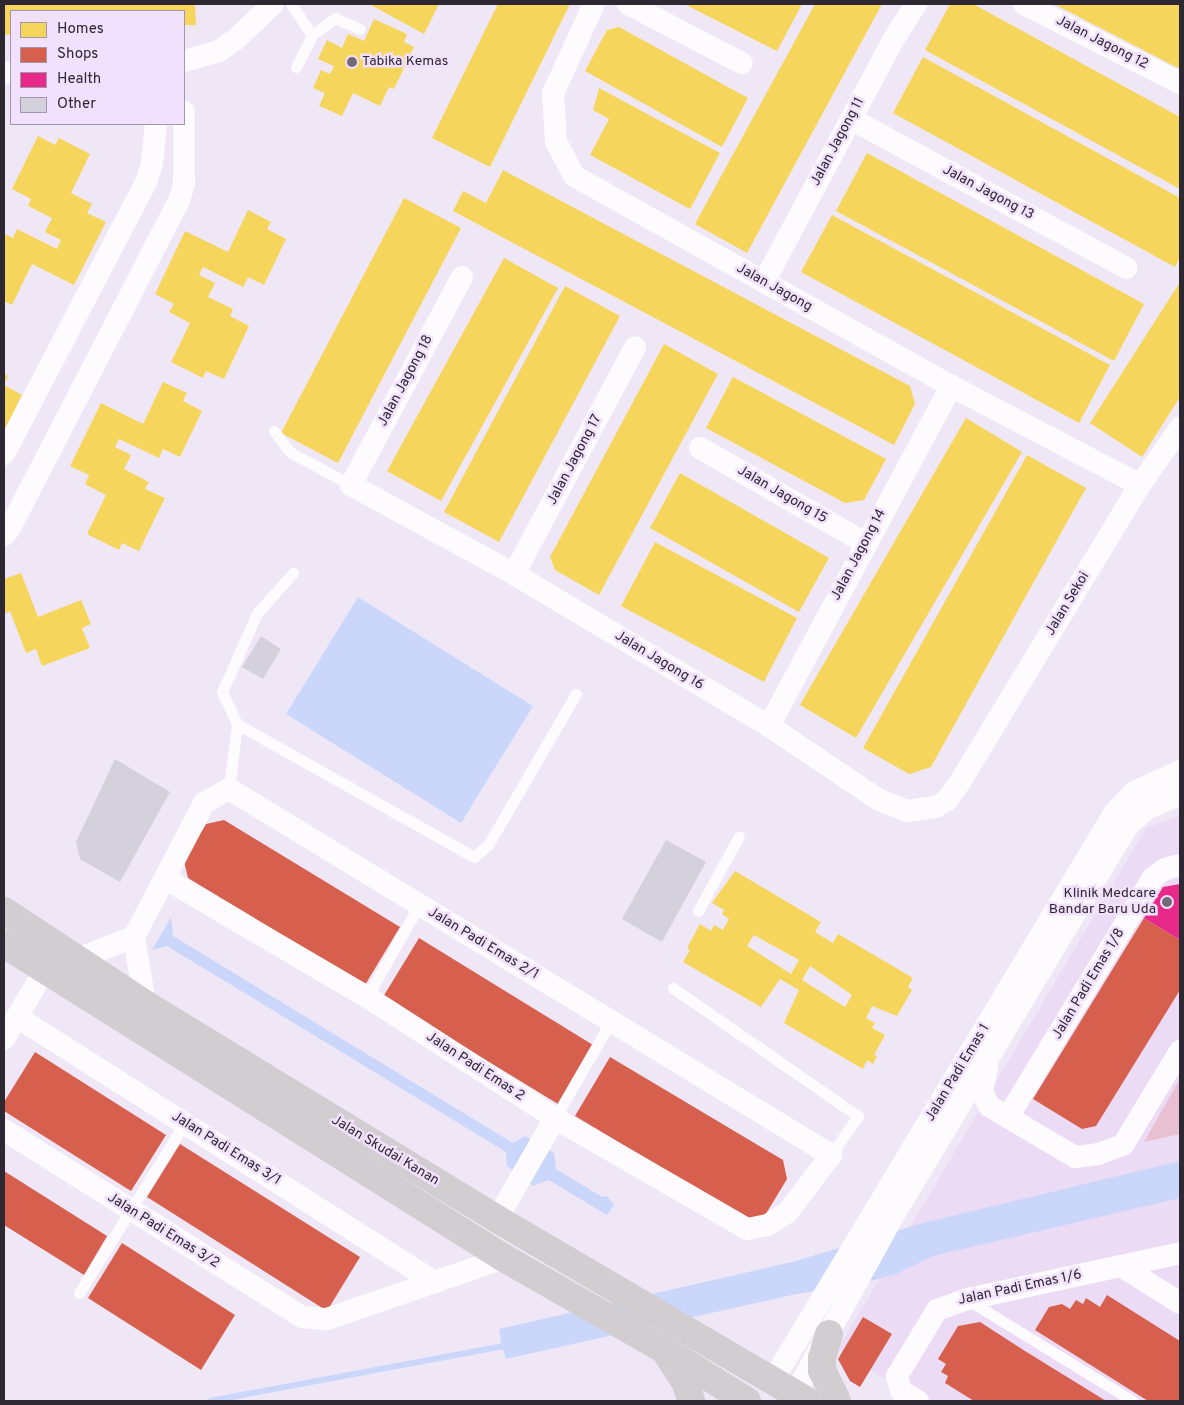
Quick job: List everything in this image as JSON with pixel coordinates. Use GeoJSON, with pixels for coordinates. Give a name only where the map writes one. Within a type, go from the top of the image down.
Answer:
{"type":"FeatureCollection","features":[{"type":"Feature","properties":{"kind":"street"},"geometry":{"type":"LineString","coordinates":[[185,61],[219,50],[235,40],[273,4]]}},
{"type":"Feature","properties":{"kind":"street","name":"Jalan Jagong"},"geometry":{"type":"LineString","coordinates":[[594,4],[553,93],[554,127],[564,160],[574,176],[951,386],[1140,485]]}},
{"type":"Feature","properties":{"kind":"street"},"geometry":{"type":"LineString","coordinates":[[628,4],[742,63]]}},
{"type":"Feature","properties":{"kind":"street","name":"Jalan Jagong 11"},"geometry":{"type":"LineString","coordinates":[[764,282],[851,119],[916,4]]}},
{"type":"Feature","properties":{"kind":"street","name":"Jalan Jagong 12"},"geometry":{"type":"LineString","coordinates":[[1024,4],[1180,83]]}},
{"type":"Feature","properties":{"kind":"street","name":"Jalan Jagong 13"},"geometry":{"type":"LineString","coordinates":[[851,119],[1126,268]]}},
{"type":"Feature","properties":{"kind":"street"},"geometry":{"type":"LineString","coordinates":[[4,454],[146,182],[152,164],[156,125]]}},
{"type":"Feature","properties":{"kind":"street"},"geometry":{"type":"LineString","coordinates":[[4,535],[10,528],[179,201],[184,183],[184,125]]}},
{"type":"Feature","properties":{"kind":"street"},"geometry":{"type":"LineString","coordinates":[[146,182],[179,201]]}},
{"type":"Feature","properties":{"kind":"street","name":"Jalan Jagong 18"},"geometry":{"type":"LineString","coordinates":[[351,485],[462,277]]}},
{"type":"Feature","properties":{"kind":"street","name":"Jalan Jagong 17"},"geometry":{"type":"LineString","coordinates":[[514,574],[635,346]]}},
{"type":"Feature","properties":{"kind":"street","name":"Jalan Jagong 14"},"geometry":{"type":"LineString","coordinates":[[769,726],[865,543],[951,386]]}},
{"type":"Feature","properties":{"kind":"street","name":"Jalan Sekoi"},"geometry":{"type":"LineString","coordinates":[[960,782],[1140,485],[1180,428]]}},
{"type":"Feature","properties":{"kind":"street","name":"Jalan Jagong 15"},"geometry":{"type":"LineString","coordinates":[[700,448],[865,543]]}},
{"type":"Feature","properties":{"kind":"street","name":"Jalan Jagong 16"},"geometry":{"type":"LineString","coordinates":[[351,485],[514,574],[769,726],[894,807],[907,810],[936,808],[946,800],[960,782]]}},
{"type":"Feature","properties":{"kind":"street","name":"Jalan Padi Emas 1"},"geometry":{"type":"LineString","coordinates":[[786,1396],[829,1334],[843,1307],[881,1218],[1114,812],[1134,792],[1180,771]]}},
{"type":"Feature","properties":{"kind":"street"},"geometry":{"type":"LineString","coordinates":[[145,1004],[134,938],[166,880],[204,803],[229,789]]}},
{"type":"Feature","properties":{"kind":"street","name":"Jalan Padi Emas 2/1"},"geometry":{"type":"LineString","coordinates":[[229,789],[831,1155]]}},
{"type":"Feature","properties":{"kind":"street","name":"Jalan Padi Emas 1"},"geometry":{"type":"LineString","coordinates":[[786,1396],[821,1301],[947,1128],[1128,825],[1147,809],[1180,794]]}},
{"type":"Feature","properties":{"kind":"street","name":"Jalan Padi Emas 1/8"},"geometry":{"type":"LineString","coordinates":[[998,1112],[1152,878],[1165,869],[1180,865]]}},
{"type":"Feature","properties":{"kind":"street","name":"Jalan Padi Emas 2"},"geometry":{"type":"LineString","coordinates":[[166,880],[367,997],[555,1118],[746,1229],[768,1225],[788,1212],[831,1155]]}},
{"type":"Feature","properties":{"kind":"street","name":"Jalan Skudai Kanan"},"geometry":{"type":"LineString","coordinates":[[4,911],[60,959],[504,1258],[657,1345],[748,1401]]}},
{"type":"Feature","properties":{"kind":"street"},"geometry":{"type":"LineString","coordinates":[[4,1039],[17,1017],[60,959],[134,938]]}},
{"type":"Feature","properties":{"kind":"street","name":"Jalan Skudai Kanan"},"geometry":{"type":"LineString","coordinates":[[4,944],[60,959],[145,1004],[496,1219],[712,1344],[786,1396]]}},
{"type":"Feature","properties":{"kind":"street","name":"Jalan Padi Emas 3/1"},"geometry":{"type":"LineString","coordinates":[[17,1017],[435,1282]]}},
{"type":"Feature","properties":{"kind":"street"},"geometry":{"type":"LineString","coordinates":[[991,1056],[982,1092],[998,1112],[1075,1157],[1098,1154],[1123,1145],[1180,1051]]}},
{"type":"Feature","properties":{"kind":"street"},"geometry":{"type":"LineString","coordinates":[[947,1128],[965,1114],[998,1112]]}},
{"type":"Feature","properties":{"kind":"street"},"geometry":{"type":"LineString","coordinates":[[496,1219],[555,1118]]}},
{"type":"Feature","properties":{"kind":"street","name":"Jalan Padi Emas 3/2"},"geometry":{"type":"LineString","coordinates":[[4,1130],[130,1212],[302,1317],[327,1319],[435,1282]]}},
{"type":"Feature","properties":{"kind":"street","name":"Jalan Padi Emas 1/6"},"geometry":{"type":"LineString","coordinates":[[918,1401],[901,1391],[897,1376],[938,1310],[968,1299],[1180,1253]]}},
{"type":"Feature","properties":{"kind":"street"},"geometry":{"type":"LineString","coordinates":[[435,1282],[504,1258]]}},
{"type":"Feature","properties":{"kind":"street"},"geometry":{"type":"LineString","coordinates":[[1121,1266],[1180,1303]]}},
{"type":"Feature","properties":{"kind":"street"},"geometry":{"type":"LineString","coordinates":[[829,1334],[822,1358],[822,1370],[837,1401]]}},
{"type":"Feature","properties":{"kind":"street"},"geometry":{"type":"LineString","coordinates":[[657,1345],[686,1383],[691,1401]]}},
{"type":"Feature","properties":{"kind":"lane"},"geometry":{"type":"LineString","coordinates":[[291,4],[312,35]]}},
{"type":"Feature","properties":{"kind":"lane"},"geometry":{"type":"LineString","coordinates":[[296,67],[312,35],[336,18],[360,29]]}},
{"type":"Feature","properties":{"kind":"lane"},"geometry":{"type":"LineString","coordinates":[[274,431],[290,452],[351,485]]}},
{"type":"Feature","properties":{"kind":"lane"},"geometry":{"type":"LineString","coordinates":[[229,789],[237,724],[222,692],[257,613],[293,573]]}},
{"type":"Feature","properties":{"kind":"lane"},"geometry":{"type":"LineString","coordinates":[[237,724],[474,857],[488,845],[576,694]]}},
{"type":"Feature","properties":{"kind":"lane"},"geometry":{"type":"LineString","coordinates":[[698,912],[739,836]]}},
{"type":"Feature","properties":{"kind":"lane"},"geometry":{"type":"LineString","coordinates":[[367,997],[419,905]]}},
{"type":"Feature","properties":{"kind":"lane"},"geometry":{"type":"LineString","coordinates":[[673,988],[858,1116],[831,1155]]}},
{"type":"Feature","properties":{"kind":"lane"},"geometry":{"type":"LineString","coordinates":[[555,1118],[610,1021]]}},
{"type":"Feature","properties":{"kind":"lane"},"geometry":{"type":"LineString","coordinates":[[78,1293],[185,1123]]}},
{"type":"Feature","properties":{"kind":"lane"},"geometry":{"type":"LineString","coordinates":[[968,1299],[1133,1401]]}},
{"type":"Feature","properties":{"kind":"shaded area"},"geometry":{"type":"Polygon","coordinates":[[[1180,816],[1180,1401],[920,1401],[838,1349],[1146,828],[1180,816]]]}},
{"type":"Feature","properties":{"kind":"shaded area"},"geometry":{"type":"Polygon","coordinates":[[[1180,1079],[1180,1134],[1144,1142],[1180,1079]]]}},
{"type":"Feature","properties":{"kind":"water"},"geometry":{"type":"Polygon","coordinates":[[[358,597],[533,706],[461,823],[286,714],[358,597]]]}},
{"type":"Feature","properties":{"kind":"water"},"geometry":{"type":"Polygon","coordinates":[[[171,917],[173,936],[513,1143],[525,1136],[554,1153],[556,1169],[602,1197],[607,1196],[614,1205],[607,1215],[549,1180],[533,1186],[507,1166],[506,1152],[167,946],[152,950],[171,917]]]}},
{"type":"Feature","properties":{"kind":"water"},"geometry":{"type":"Polygon","coordinates":[[[1180,1161],[1180,1198],[933,1256],[898,1273],[871,1281],[792,1295],[506,1359],[502,1346],[499,1329],[792,1262],[923,1223],[1180,1161]]]}},
{"type":"Feature","properties":{"kind":"building: Homes"},"geometry":{"type":"Polygon","coordinates":[[[4,4],[195,4],[196,25],[185,25],[185,10],[10,10],[10,34],[4,35],[4,4]]]}},
{"type":"Feature","properties":{"kind":"building: Homes"},"geometry":{"type":"Polygon","coordinates":[[[369,4],[439,4],[424,34],[369,4]]]}},
{"type":"Feature","properties":{"kind":"building: Homes"},"geometry":{"type":"Polygon","coordinates":[[[498,4],[570,4],[490,167],[432,138],[498,4]]]}},
{"type":"Feature","properties":{"kind":"building: Homes"},"geometry":{"type":"Polygon","coordinates":[[[684,4],[802,4],[777,51],[684,4]]]}},
{"type":"Feature","properties":{"kind":"building: Homes"},"geometry":{"type":"Polygon","coordinates":[[[815,4],[882,4],[747,253],[695,224],[815,4]]]}},
{"type":"Feature","properties":{"kind":"building: Homes"},"geometry":{"type":"Polygon","coordinates":[[[950,4],[973,4],[1180,117],[1180,189],[925,50],[950,4]]]}},
{"type":"Feature","properties":{"kind":"building: Homes"},"geometry":{"type":"Polygon","coordinates":[[[1054,4],[1180,4],[1180,69],[1054,4]]]}},
{"type":"Feature","properties":{"kind":"building: Homes"},"geometry":{"type":"Polygon","coordinates":[[[374,19],[407,34],[404,42],[414,47],[394,89],[389,87],[380,106],[353,93],[342,116],[319,106],[325,93],[313,88],[321,70],[330,74],[334,66],[318,59],[327,40],[342,48],[348,34],[364,41],[374,19]]]}},
{"type":"Feature","properties":{"kind":"building: Homes"},"geometry":{"type":"Polygon","coordinates":[[[619,27],[748,98],[722,147],[585,71],[607,30],[619,27]]]}},
{"type":"Feature","properties":{"kind":"building: Homes"},"geometry":{"type":"Polygon","coordinates":[[[923,57],[1180,198],[1180,257],[1175,267],[893,113],[923,57]]]}},
{"type":"Feature","properties":{"kind":"building: Homes"},"geometry":{"type":"Polygon","coordinates":[[[599,88],[720,153],[690,209],[590,155],[609,119],[593,110],[599,88]]]}},
{"type":"Feature","properties":{"kind":"building: Homes"},"geometry":{"type":"Polygon","coordinates":[[[38,136],[55,145],[59,138],[90,154],[71,193],[92,204],[87,213],[106,222],[74,285],[32,264],[12,305],[4,301],[4,234],[13,238],[17,229],[57,249],[61,240],[45,232],[52,218],[28,206],[31,199],[12,189],[38,136]]]}},
{"type":"Feature","properties":{"kind":"building: Homes"},"geometry":{"type":"Polygon","coordinates":[[[867,153],[1144,304],[1114,361],[836,211],[867,153]]]}},
{"type":"Feature","properties":{"kind":"building: Homes"},"geometry":{"type":"Polygon","coordinates":[[[503,170],[910,386],[915,404],[894,445],[453,211],[463,191],[486,203],[503,170]]]}},
{"type":"Feature","properties":{"kind":"building: Homes"},"geometry":{"type":"Polygon","coordinates":[[[404,198],[461,228],[338,463],[281,433],[404,198]]]}},
{"type":"Feature","properties":{"kind":"building: Homes"},"geometry":{"type":"Polygon","coordinates":[[[248,210],[271,222],[267,229],[286,239],[264,285],[248,277],[243,287],[203,267],[199,275],[215,283],[208,297],[233,309],[230,316],[249,326],[224,379],[206,371],[203,378],[171,362],[190,323],[169,312],[174,304],[155,294],[185,231],[228,252],[248,210]]]}},
{"type":"Feature","properties":{"kind":"building: Homes"},"geometry":{"type":"Polygon","coordinates":[[[832,215],[1110,365],[1079,423],[801,272],[832,215]]]}},
{"type":"Feature","properties":{"kind":"building: Homes"},"geometry":{"type":"Polygon","coordinates":[[[504,258],[558,288],[441,501],[387,471],[504,258]]]}},
{"type":"Feature","properties":{"kind":"building: Homes"},"geometry":{"type":"Polygon","coordinates":[[[1180,282],[1180,397],[1142,457],[1090,423],[1180,282]]]}},
{"type":"Feature","properties":{"kind":"building: Homes"},"geometry":{"type":"Polygon","coordinates":[[[565,286],[620,316],[499,542],[444,512],[565,286]]]}},
{"type":"Feature","properties":{"kind":"building: Homes"},"geometry":{"type":"Polygon","coordinates":[[[664,344],[718,374],[599,595],[555,570],[550,557],[664,344]]]}},
{"type":"Feature","properties":{"kind":"building: Homes"},"geometry":{"type":"Polygon","coordinates":[[[4,374],[8,376],[4,385],[4,374]]]}},
{"type":"Feature","properties":{"kind":"building: Homes"},"geometry":{"type":"Polygon","coordinates":[[[733,377],[886,459],[864,500],[845,503],[706,428],[733,377]]]}},
{"type":"Feature","properties":{"kind":"building: Homes"},"geometry":{"type":"Polygon","coordinates":[[[163,382],[187,393],[183,401],[202,411],[180,457],[163,449],[159,458],[119,439],[115,447],[131,455],[124,469],[149,482],[145,489],[165,498],[139,551],[122,543],[119,550],[87,534],[106,495],[85,484],[89,475],[70,466],[101,403],[143,424],[163,382]]]}},
{"type":"Feature","properties":{"kind":"building: Homes"},"geometry":{"type":"Polygon","coordinates":[[[4,385],[22,395],[4,432],[4,385]]]}},
{"type":"Feature","properties":{"kind":"building: Homes"},"geometry":{"type":"Polygon","coordinates":[[[966,418],[1022,452],[856,738],[800,705],[966,418]]]}},
{"type":"Feature","properties":{"kind":"building: Homes"},"geometry":{"type":"Polygon","coordinates":[[[1027,455],[1086,488],[931,767],[909,774],[863,748],[1027,455]]]}},
{"type":"Feature","properties":{"kind":"building: Homes"},"geometry":{"type":"Polygon","coordinates":[[[680,473],[829,558],[799,612],[650,528],[680,473]]]}},
{"type":"Feature","properties":{"kind":"building: Homes"},"geometry":{"type":"Polygon","coordinates":[[[655,542],[797,618],[764,682],[621,606],[655,542]]]}},
{"type":"Feature","properties":{"kind":"building: Homes"},"geometry":{"type":"Polygon","coordinates":[[[21,573],[38,617],[81,600],[91,624],[82,628],[90,648],[42,666],[36,649],[26,653],[10,611],[4,614],[4,579],[21,573]]]}},
{"type":"Feature","properties":{"kind":"building: Homes"},"geometry":{"type":"Polygon","coordinates":[[[735,871],[821,922],[815,932],[833,943],[838,934],[913,978],[908,987],[912,990],[897,1016],[872,1006],[866,1018],[875,1023],[872,1028],[885,1035],[874,1055],[877,1056],[873,1064],[867,1060],[863,1069],[784,1023],[799,990],[780,979],[761,1007],[683,962],[690,950],[687,948],[700,924],[711,931],[714,925],[723,930],[729,919],[722,914],[724,910],[712,903],[735,871]],[[754,935],[747,946],[791,974],[799,960],[754,935]],[[810,966],[802,980],[845,1007],[852,995],[810,966]]]}},
{"type":"Feature","properties":{"kind":"building: Shops"},"geometry":{"type":"Polygon","coordinates":[[[224,820],[400,927],[365,985],[188,878],[184,861],[206,824],[224,820]]]}},
{"type":"Feature","properties":{"kind":"building: Shops"},"geometry":{"type":"Polygon","coordinates":[[[1144,918],[1180,940],[1180,990],[1096,1126],[1082,1129],[1033,1099],[1144,918]]]}},
{"type":"Feature","properties":{"kind":"building: Shops"},"geometry":{"type":"Polygon","coordinates":[[[419,938],[593,1045],[558,1104],[383,997],[419,938]]]}},
{"type":"Feature","properties":{"kind":"building: Shops"},"geometry":{"type":"Polygon","coordinates":[[[35,1052],[166,1135],[131,1191],[4,1111],[4,1102],[35,1052]]]}},
{"type":"Feature","properties":{"kind":"building: Shops"},"geometry":{"type":"Polygon","coordinates":[[[610,1057],[783,1160],[787,1179],[764,1217],[747,1219],[575,1116],[610,1057]]]}},
{"type":"Feature","properties":{"kind":"building: Shops"},"geometry":{"type":"Polygon","coordinates":[[[180,1144],[360,1257],[327,1311],[147,1197],[180,1144]]]}},
{"type":"Feature","properties":{"kind":"building: Shops"},"geometry":{"type":"Polygon","coordinates":[[[4,1171],[107,1236],[84,1275],[4,1225],[4,1171]]]}},
{"type":"Feature","properties":{"kind":"building: Shops"},"geometry":{"type":"Polygon","coordinates":[[[122,1243],[235,1315],[201,1370],[88,1298],[122,1243]]]}},
{"type":"Feature","properties":{"kind":"building: Shops"},"geometry":{"type":"Polygon","coordinates":[[[1107,1295],[1180,1341],[1180,1401],[1148,1401],[1035,1330],[1049,1307],[1062,1304],[1070,1309],[1076,1300],[1083,1304],[1086,1298],[1100,1307],[1107,1295]]]}},
{"type":"Feature","properties":{"kind":"building: Shops"},"geometry":{"type":"Polygon","coordinates":[[[863,1317],[892,1334],[860,1387],[850,1381],[838,1359],[863,1317]]]}},
{"type":"Feature","properties":{"kind":"building: Shops"},"geometry":{"type":"Polygon","coordinates":[[[980,1322],[1106,1401],[974,1401],[945,1383],[948,1376],[941,1372],[946,1364],[938,1359],[958,1326],[980,1322]]]}},
{"type":"Feature","properties":{"kind":"building: Health","name":"Klinik Medcare Bandar Baru Uda"},"geometry":{"type":"Polygon","coordinates":[[[1180,884],[1180,940],[1144,918],[1163,887],[1180,884]]]}},
{"type":"Feature","properties":{"kind":"building: Other"},"geometry":{"type":"Polygon","coordinates":[[[261,636],[281,649],[263,679],[242,667],[261,636]]]}},
{"type":"Feature","properties":{"kind":"building: Other"},"geometry":{"type":"Polygon","coordinates":[[[115,759],[170,792],[120,882],[80,859],[76,842],[115,759]]]}},
{"type":"Feature","properties":{"kind":"building: Other"},"geometry":{"type":"Polygon","coordinates":[[[666,840],[706,862],[662,942],[622,919],[666,840]]]}},
{"type":"Feature","properties":{"kind":"waterway"},"geometry":{"type":"LineString","coordinates":[[210,1401],[508,1345]]}},
{"type":"Feature","properties":{"kind":"place","name":"Tabika Kemas"},"geometry":{"type":"Point","coordinates":[352,62]}},
{"type":"Feature","properties":{"kind":"place","name":"Klinik Medcare Bandar Baru Uda"},"geometry":{"type":"Point","coordinates":[1167,902]}}]}
